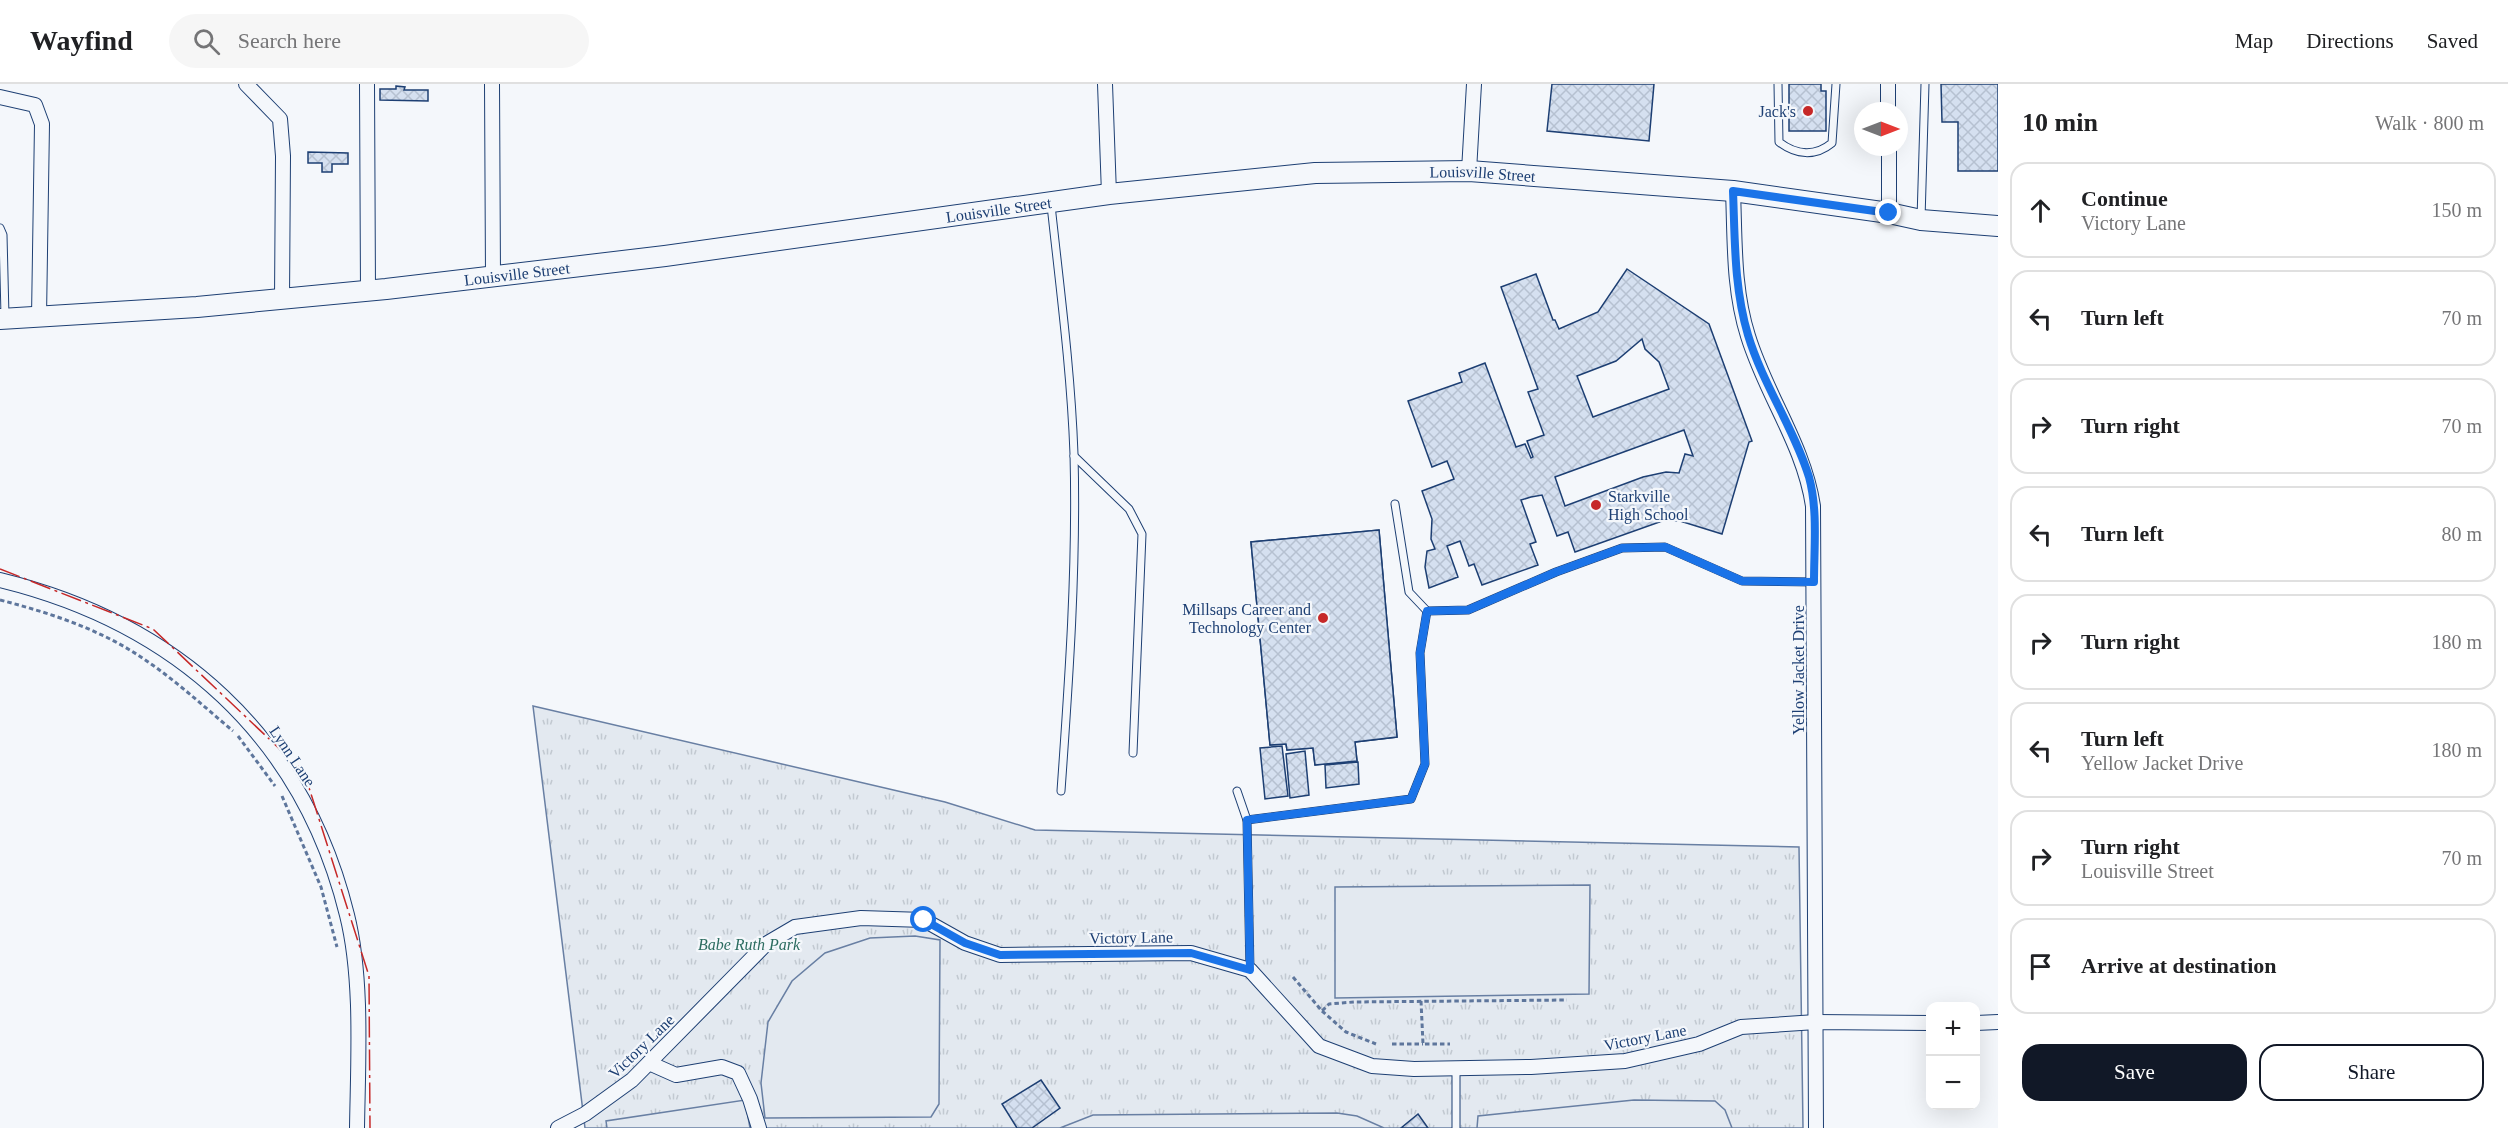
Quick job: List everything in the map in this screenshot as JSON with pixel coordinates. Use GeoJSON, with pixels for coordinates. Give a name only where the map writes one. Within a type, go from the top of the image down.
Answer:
{"type":"FeatureCollection","features":[{"type":"Feature","properties":{"kind":"main road","name":"Louisville Street"},"geometry":{"type":"LineString","coordinates":[[2,319],[282,300],[368,291],[665,256],[1108,194],[1315,173],[1468,171],[1733,191],[1889,213],[1921,220],[1998,226]]}},
{"type":"Feature","properties":{"kind":"street"},"geometry":{"type":"LineString","coordinates":[[246,84],[280,119],[283,156],[282,300]]}},
{"type":"Feature","properties":{"kind":"street"},"geometry":{"type":"LineString","coordinates":[[367,84],[368,291]]}},
{"type":"Feature","properties":{"kind":"street"},"geometry":{"type":"LineString","coordinates":[[492,84],[493,276]]}},
{"type":"Feature","properties":{"kind":"street"},"geometry":{"type":"LineString","coordinates":[[1105,84],[1108,194]]}},
{"type":"Feature","properties":{"kind":"street"},"geometry":{"type":"LineString","coordinates":[[1468,171],[1474,84]]}},
{"type":"Feature","properties":{"kind":"street"},"geometry":{"type":"LineString","coordinates":[[1888,84],[1888,102]]}},
{"type":"Feature","properties":{"kind":"street"},"geometry":{"type":"LineString","coordinates":[[0,97],[35,105],[42,124],[39,317]]}},
{"type":"Feature","properties":{"kind":"street"},"geometry":{"type":"LineString","coordinates":[[1888,156],[1889,213]]}},
{"type":"Feature","properties":{"kind":"street","name":"Yellow Jacket Drive"},"geometry":{"type":"LineString","coordinates":[[1733,191],[1737,295],[1748,337],[1767,387],[1799,452],[1809,479],[1814,507],[1816,1128]]}},
{"type":"Feature","properties":{"kind":"street","name":"Lynn Lane"},"geometry":{"type":"LineString","coordinates":[[0,580],[30,588],[99,613],[163,647],[213,686],[257,732],[295,782],[326,848],[348,916],[356,988],[357,1128]]}},
{"type":"Feature","properties":{"kind":"street","name":"Victory Lane"},"geometry":{"type":"LineString","coordinates":[[558,1128],[585,1114],[632,1080],[766,944],[795,927],[861,918],[924,920],[965,943],[1000,955],[1191,953],[1250,970],[1319,1046],[1372,1066],[1456,1069],[1531,1068],[1625,1061],[1699,1044],[1741,1027],[1816,1022],[1926,1023]]}},
{"type":"Feature","properties":{"kind":"street"},"geometry":{"type":"LineString","coordinates":[[1980,1023],[1998,1022]]}},
{"type":"Feature","properties":{"kind":"street"},"geometry":{"type":"LineString","coordinates":[[649,1063],[676,1075],[722,1067],[738,1073],[750,1098],[759,1128]]}},
{"type":"Feature","properties":{"kind":"lane"},"geometry":{"type":"LineString","coordinates":[[1778,84],[1779,142],[1791,151],[1807,153],[1823,151],[1832,143],[1836,84]]}},
{"type":"Feature","properties":{"kind":"lane"},"geometry":{"type":"LineString","coordinates":[[1921,220],[1924,84]]}},
{"type":"Feature","properties":{"kind":"lane"},"geometry":{"type":"LineString","coordinates":[[1050,202],[1071,391],[1074,456],[1070,659],[1061,791]]}},
{"type":"Feature","properties":{"kind":"lane"},"geometry":{"type":"LineString","coordinates":[[0,228],[3,235],[2,319]]}},
{"type":"Feature","properties":{"kind":"lane"},"geometry":{"type":"LineString","coordinates":[[1074,456],[1130,509],[1142,534],[1132,753]]}},
{"type":"Feature","properties":{"kind":"lane"},"geometry":{"type":"LineString","coordinates":[[1395,504],[1409,592],[1427,611],[1468,610],[1556,572],[1622,548],[1665,547],[1742,581],[1814,582]]}},
{"type":"Feature","properties":{"kind":"lane"},"geometry":{"type":"LineString","coordinates":[[1247,820],[1313,814],[1411,799],[1425,764],[1420,653],[1427,611]]}},
{"type":"Feature","properties":{"kind":"lane"},"geometry":{"type":"LineString","coordinates":[[1237,791],[1247,820],[1250,970]]}},
{"type":"Feature","properties":{"kind":"lane"},"geometry":{"type":"LineString","coordinates":[[1456,1069],[1456,1128]]}},
{"type":"Feature","properties":{"kind":"path"},"geometry":{"type":"LineString","coordinates":[[0,600],[46,612],[113,640],[173,680],[235,732],[281,794],[321,887],[338,948]]}},
{"type":"Feature","properties":{"kind":"path"},"geometry":{"type":"LineString","coordinates":[[1293,977],[1322,1011],[1346,1032],[1376,1044]]}},
{"type":"Feature","properties":{"kind":"path"},"geometry":{"type":"LineString","coordinates":[[1322,1011],[1329,1004],[1567,1000]]}},
{"type":"Feature","properties":{"kind":"path"},"geometry":{"type":"LineString","coordinates":[[1421,1001],[1423,1044]]}},
{"type":"Feature","properties":{"kind":"path"},"geometry":{"type":"LineString","coordinates":[[1392,1044],[1450,1044]]}},
{"type":"Feature","properties":{"kind":"green space","name":"Babe Ruth Park"},"geometry":{"type":"Polygon","coordinates":[[[533,706],[945,802],[1035,830],[1799,847],[1803,1128],[585,1128],[533,706]]]}},
{"type":"Feature","properties":{"kind":"green space"},"geometry":{"type":"Polygon","coordinates":[[[1590,885],[1589,994],[1335,998],[1335,887],[1590,885]]]}},
{"type":"Feature","properties":{"kind":"green space"},"geometry":{"type":"Polygon","coordinates":[[[915,936],[940,940],[939,1104],[931,1117],[765,1118],[761,1083],[768,1022],[792,981],[825,953],[870,938],[915,936]]]}},
{"type":"Feature","properties":{"kind":"green space"},"geometry":{"type":"Polygon","coordinates":[[[745,1100],[750,1128],[607,1128],[606,1121],[745,1100]]]}},
{"type":"Feature","properties":{"kind":"green space"},"geometry":{"type":"Polygon","coordinates":[[[1634,1100],[1715,1101],[1725,1110],[1732,1128],[1477,1128],[1478,1116],[1634,1100]]]}},
{"type":"Feature","properties":{"kind":"green space"},"geometry":{"type":"Polygon","coordinates":[[[1337,1113],[1357,1116],[1384,1128],[1060,1128],[1093,1115],[1337,1113]]]}},
{"type":"Feature","properties":{"kind":"building"},"geometry":{"type":"Polygon","coordinates":[[[1552,84],[1654,84],[1649,141],[1547,131],[1552,84]]]}},
{"type":"Feature","properties":{"kind":"building","name":"Jack's"},"geometry":{"type":"Polygon","coordinates":[[[1789,84],[1821,84],[1821,91],[1826,91],[1826,131],[1789,131],[1789,84]]]}},
{"type":"Feature","properties":{"kind":"building"},"geometry":{"type":"Polygon","coordinates":[[[1941,84],[1998,84],[1998,171],[1958,171],[1958,122],[1942,122],[1941,84]]]}},
{"type":"Feature","properties":{"kind":"building"},"geometry":{"type":"Polygon","coordinates":[[[396,86],[405,87],[404,90],[428,90],[428,101],[380,100],[380,89],[396,89],[396,86]]]}},
{"type":"Feature","properties":{"kind":"building"},"geometry":{"type":"Polygon","coordinates":[[[308,152],[348,153],[348,164],[332,164],[332,172],[322,172],[322,163],[308,163],[308,152]]]}},
{"type":"Feature","properties":{"kind":"building"},"geometry":{"type":"Polygon","coordinates":[[[1627,269],[1709,324],[1752,441],[1749,442],[1722,534],[1680,521],[1665,520],[1575,552],[1568,532],[1557,536],[1542,495],[1531,497],[1521,500],[1536,542],[1530,544],[1538,565],[1482,585],[1474,564],[1469,566],[1460,541],[1447,546],[1458,577],[1429,588],[1425,567],[1427,551],[1435,549],[1431,539],[1432,519],[1422,491],[1454,479],[1447,461],[1432,467],[1408,401],[1462,382],[1459,373],[1485,363],[1516,447],[1525,444],[1531,458],[1533,457],[1527,441],[1544,435],[1528,392],[1538,389],[1501,287],[1536,274],[1553,320],[1559,329],[1598,312],[1627,269]],[[1642,339],[1616,361],[1577,376],[1593,417],[1669,389],[1659,362],[1645,349],[1642,339]],[[1684,430],[1555,477],[1565,506],[1643,477],[1666,472],[1679,473],[1685,454],[1693,456],[1684,430]]]}},
{"type":"Feature","properties":{"kind":"building","name":"Millsaps Career and Technology Center"},"geometry":{"type":"Polygon","coordinates":[[[1379,530],[1397,737],[1355,742],[1357,761],[1315,765],[1313,748],[1287,750],[1286,744],[1270,745],[1251,542],[1379,530]]]}},
{"type":"Feature","properties":{"kind":"building","name":"Millsaps Career and Technology Center"},"geometry":{"type":"Polygon","coordinates":[[[1379,530],[1397,737],[1355,742],[1357,761],[1315,765],[1313,748],[1287,750],[1286,744],[1270,745],[1251,542],[1379,530]]]}},
{"type":"Feature","properties":{"kind":"building"},"geometry":{"type":"Polygon","coordinates":[[[1282,746],[1288,796],[1265,799],[1260,748],[1282,746]]]}},
{"type":"Feature","properties":{"kind":"building"},"geometry":{"type":"Polygon","coordinates":[[[1305,751],[1309,795],[1290,798],[1286,754],[1305,751]]]}},
{"type":"Feature","properties":{"kind":"building"},"geometry":{"type":"Polygon","coordinates":[[[1358,762],[1359,784],[1326,788],[1325,765],[1358,762]]]}},
{"type":"Feature","properties":{"kind":"building"},"geometry":{"type":"Polygon","coordinates":[[[1041,1080],[1060,1108],[1032,1128],[1017,1128],[1002,1104],[1041,1080]]]}},
{"type":"Feature","properties":{"kind":"building"},"geometry":{"type":"Polygon","coordinates":[[[1418,1114],[1428,1128],[1401,1128],[1418,1114]]]}},
{"type":"Feature","properties":{"kind":"power"},"geometry":{"type":"LineString","coordinates":[[0,569],[153,629],[304,772],[369,976],[370,1128]]}},
{"type":"Feature","properties":{"kind":"place","name":"Jack's"},"geometry":{"type":"Point","coordinates":[1808,111]}},
{"type":"Feature","properties":{"kind":"place","name":"Starkville High School"},"geometry":{"type":"Point","coordinates":[1596,505]}},
{"type":"Feature","properties":{"kind":"place","name":"Millsaps Career and Technology Center"},"geometry":{"type":"Point","coordinates":[1323,618]}},
{"type":"Feature","properties":{"kind":"route"},"geometry":{"type":"LineString","coordinates":[[924,920],[965,943],[1000,955],[1191,953],[1250,970],[1247,820],[1323,813],[1411,799],[1425,764],[1420,653],[1427,611],[1468,610],[1556,572],[1622,548],[1665,547],[1742,581],[1814,582],[1814,507],[1809,479],[1799,452],[1767,387],[1748,337],[1737,295],[1733,191],[1889,213]]}}]}
